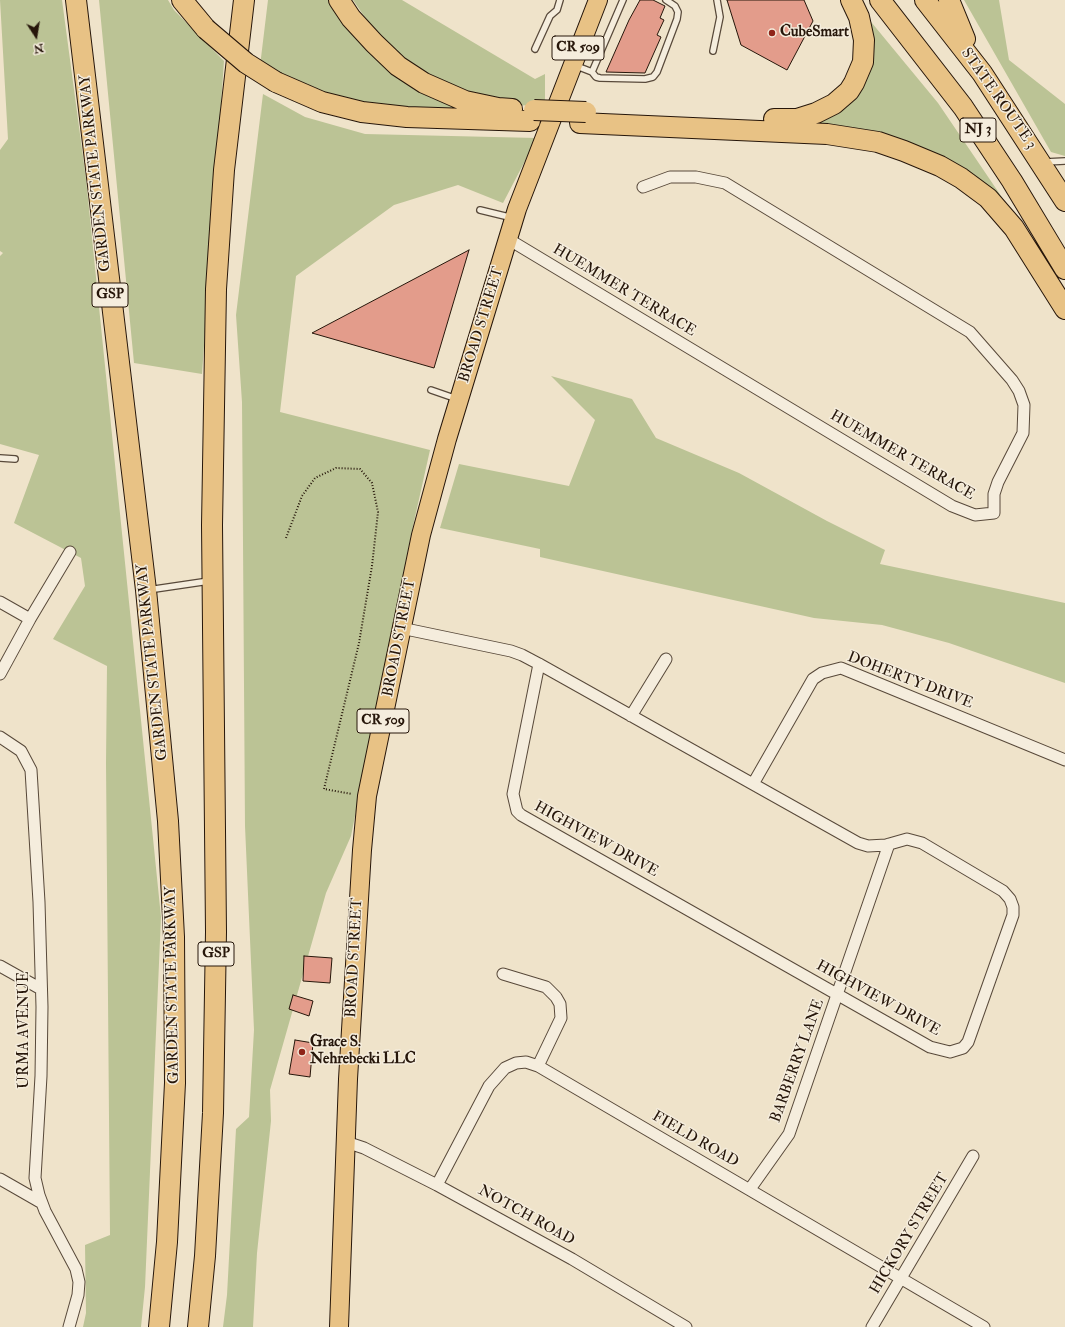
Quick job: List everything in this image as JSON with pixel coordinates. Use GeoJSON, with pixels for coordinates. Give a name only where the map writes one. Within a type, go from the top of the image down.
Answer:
{"type":"FeatureCollection","features":[{"type":"Feature","properties":{"kind":"highway","name":"GARDEN STATE PARKWAY"},"geometry":{"type":"LineString","coordinates":[[76,0],[146,590],[168,821],[174,937],[175,1083],[167,1242],[159,1327]]}},
{"type":"Feature","properties":{"kind":"highway"},"geometry":{"type":"LineString","coordinates":[[182,0],[206,28],[246,63],[276,82],[322,102],[362,112],[407,117],[532,115],[583,117],[789,119],[816,114],[834,104],[849,91],[857,78],[863,62],[864,40],[859,17],[851,0]]}},
{"type":"Feature","properties":{"kind":"highway","name":"GSP"},"geometry":{"type":"LineString","coordinates":[[198,1327],[206,1248],[213,1113],[216,932],[213,393],[216,288],[224,170],[244,0]]}},
{"type":"Feature","properties":{"kind":"highway"},"geometry":{"type":"LineString","coordinates":[[339,0],[351,18],[374,43],[398,66],[424,83],[465,101],[532,115]]}},
{"type":"Feature","properties":{"kind":"highway","name":"NJ 3"},"geometry":{"type":"LineString","coordinates":[[880,0],[963,107],[1012,181],[1065,269]]}},
{"type":"Feature","properties":{"kind":"highway","name":"STATE ROUTE 3"},"geometry":{"type":"LineString","coordinates":[[925,0],[982,72],[1065,201]]}},
{"type":"Feature","properties":{"kind":"highway"},"geometry":{"type":"LineString","coordinates":[[949,0],[959,26],[982,72]]}},
{"type":"Feature","properties":{"kind":"highway"},"geometry":{"type":"LineString","coordinates":[[583,117],[827,134],[878,142],[904,151],[940,166],[961,178],[988,198],[1014,228],[1065,309]]}},
{"type":"Feature","properties":{"kind":"main road","name":"BROAD STREET"},"geometry":{"type":"LineString","coordinates":[[339,1327],[356,942],[367,796],[421,535],[459,400],[514,218],[544,135],[598,0]]}},
{"type":"Feature","properties":{"kind":"street","name":"HUEMMER TERRACE"},"geometry":{"type":"LineString","coordinates":[[508,239],[952,506],[975,515],[994,513],[994,494],[998,482],[1023,433],[1024,405],[1019,391],[1012,380],[970,332],[725,183],[696,177],[670,177],[643,187]]}},
{"type":"Feature","properties":{"kind":"street"},"geometry":{"type":"LineString","coordinates":[[0,674],[30,619],[70,552]]}},
{"type":"Feature","properties":{"kind":"street"},"geometry":{"type":"LineString","coordinates":[[0,602],[30,619]]}},
{"type":"Feature","properties":{"kind":"street","name":"HIGHVIEW DRIVE"},"geometry":{"type":"LineString","coordinates":[[401,628],[511,651],[539,664],[858,843],[868,846],[889,844],[907,839],[922,843],[1003,891],[1010,899],[1013,907],[1010,928],[972,1035],[963,1048],[950,1052],[930,1046],[527,820],[517,811],[513,794],[539,664]]}},
{"type":"Feature","properties":{"kind":"street"},"geometry":{"type":"LineString","coordinates":[[632,716],[666,659]]}},
{"type":"Feature","properties":{"kind":"street","name":"DOHERTY DRIVE"},"geometry":{"type":"LineString","coordinates":[[753,784],[813,679],[822,673],[841,668],[1065,760]]}},
{"type":"Feature","properties":{"kind":"street","name":"URMA AVENUE"},"geometry":{"type":"LineString","coordinates":[[0,737],[21,751],[31,770],[35,812],[41,989],[41,1076],[35,1178],[42,1203],[76,1269],[79,1282],[78,1295],[69,1327]]}},
{"type":"Feature","properties":{"kind":"street","name":"BARBERRY LANE"},"geometry":{"type":"LineString","coordinates":[[750,1190],[789,1134],[889,844]]}},
{"type":"Feature","properties":{"kind":"street"},"geometry":{"type":"LineString","coordinates":[[0,966],[41,989]]}},
{"type":"Feature","properties":{"kind":"street"},"geometry":{"type":"LineString","coordinates":[[503,974],[546,987],[556,996],[560,1004],[561,1018],[538,1066]]}},
{"type":"Feature","properties":{"kind":"street","name":"FIELD ROAD"},"geometry":{"type":"LineString","coordinates":[[437,1185],[489,1086],[496,1076],[505,1068],[516,1063],[526,1062],[538,1066],[984,1327]]}},
{"type":"Feature","properties":{"kind":"street","name":"NOTCH ROAD"},"geometry":{"type":"LineString","coordinates":[[346,1142],[364,1148],[437,1185],[572,1259],[686,1327]]}},
{"type":"Feature","properties":{"kind":"street","name":"HICKORY STREET"},"geometry":{"type":"LineString","coordinates":[[872,1327],[973,1156]]}},
{"type":"Feature","properties":{"kind":"street"},"geometry":{"type":"LineString","coordinates":[[0,1179],[42,1203]]}},
{"type":"Feature","properties":{"kind":"lane"},"geometry":{"type":"LineString","coordinates":[[535,49],[550,16],[557,10],[560,0]]}},
{"type":"Feature","properties":{"kind":"lane"},"geometry":{"type":"LineString","coordinates":[[592,72],[623,0]]}},
{"type":"Feature","properties":{"kind":"lane"},"geometry":{"type":"LineString","coordinates":[[572,64],[592,72],[596,77],[600,78],[645,79],[653,76],[657,72],[678,19],[678,12],[675,6],[666,0]]}},
{"type":"Feature","properties":{"kind":"lane"},"geometry":{"type":"LineString","coordinates":[[713,51],[720,17],[717,0]]}},
{"type":"Feature","properties":{"kind":"lane"},"geometry":{"type":"LineString","coordinates":[[1041,163],[1065,161]]}},
{"type":"Feature","properties":{"kind":"lane"},"geometry":{"type":"LineString","coordinates":[[480,210],[514,218]]}},
{"type":"Feature","properties":{"kind":"lane"},"geometry":{"type":"LineString","coordinates":[[431,390],[459,400]]}},
{"type":"Feature","properties":{"kind":"lane"},"geometry":{"type":"LineString","coordinates":[[0,458],[15,459]]}},
{"type":"Feature","properties":{"kind":"lane"},"geometry":{"type":"LineString","coordinates":[[146,590],[214,580]]}},
{"type":"Feature","properties":{"kind":"path"},"geometry":{"type":"LineString","coordinates":[[286,538],[302,496],[315,478],[336,468],[360,469],[372,483],[378,512],[372,566],[359,643],[324,789],[367,796]]}},
{"type":"Feature","properties":{"kind":"green space"},"geometry":{"type":"Polygon","coordinates":[[[0,0],[62,0],[86,179],[161,917],[145,1287],[141,1327],[83,1327],[86,1313],[85,1245],[110,1235],[106,763],[107,666],[53,639],[85,586],[81,558],[14,523],[39,455],[0,444],[0,256],[3,253],[0,251],[0,150],[8,139],[0,0]]]}},
{"type":"Feature","properties":{"kind":"green space"},"geometry":{"type":"Polygon","coordinates":[[[99,0],[168,0],[174,10],[224,61],[202,374],[134,363],[99,0]]]}},
{"type":"Feature","properties":{"kind":"green space"},"geometry":{"type":"Polygon","coordinates":[[[268,0],[330,0],[340,17],[404,82],[478,117],[357,109],[260,66],[268,0]]]}},
{"type":"Feature","properties":{"kind":"green space"},"geometry":{"type":"Polygon","coordinates":[[[353,0],[402,0],[535,79],[545,74],[545,106],[512,105],[424,78],[386,48],[353,0]]]}},
{"type":"Feature","properties":{"kind":"green space"},"geometry":{"type":"Polygon","coordinates":[[[964,0],[999,0],[1009,60],[1065,104],[1065,156],[1051,152],[964,0]]]}},
{"type":"Feature","properties":{"kind":"green space"},"geometry":{"type":"Polygon","coordinates":[[[867,17],[938,103],[1016,218],[975,181],[798,125],[843,104],[867,17]]]}},
{"type":"Feature","properties":{"kind":"green space"},"geometry":{"type":"Polygon","coordinates":[[[263,94],[305,117],[365,134],[537,138],[503,203],[458,185],[394,205],[296,276],[280,412],[430,450],[411,535],[351,836],[326,893],[270,1090],[271,1121],[257,1253],[253,1327],[223,1327],[227,1295],[236,1129],[249,1117],[254,1030],[245,826],[242,402],[236,315],[263,94]]]}},
{"type":"Feature","properties":{"kind":"green space"},"geometry":{"type":"Polygon","coordinates":[[[551,376],[632,399],[656,438],[739,473],[827,521],[885,550],[880,564],[1065,603],[1065,683],[949,643],[882,625],[814,618],[540,557],[540,549],[440,528],[459,464],[569,486],[595,420],[551,376]]]}},
{"type":"Feature","properties":{"kind":"building"},"geometry":{"type":"Polygon","coordinates":[[[640,0],[653,0],[665,6],[660,18],[664,20],[657,35],[661,37],[645,73],[606,72],[629,20],[640,0]]]}},
{"type":"Feature","properties":{"kind":"building","name":"CubeSmart"},"geometry":{"type":"Polygon","coordinates":[[[727,0],[804,0],[813,21],[787,70],[741,45],[727,0]]]}},
{"type":"Feature","properties":{"kind":"building"},"geometry":{"type":"Polygon","coordinates":[[[469,250],[434,368],[312,333],[469,250]]]}},
{"type":"Feature","properties":{"kind":"building"},"geometry":{"type":"Polygon","coordinates":[[[304,956],[332,958],[330,983],[303,981],[304,956]]]}},
{"type":"Feature","properties":{"kind":"building"},"geometry":{"type":"Polygon","coordinates":[[[293,995],[313,1001],[309,1016],[289,1009],[293,995]]]}},
{"type":"Feature","properties":{"kind":"building","name":"Grace S. Nehrebecki LLC"},"geometry":{"type":"Polygon","coordinates":[[[295,1040],[313,1043],[310,1077],[289,1074],[295,1040]]]}},
{"type":"Feature","properties":{"kind":"place","name":"CubeSmart"},"geometry":{"type":"Point","coordinates":[772,33]}},
{"type":"Feature","properties":{"kind":"place","name":"Grace S. Nehrebecki LLC"},"geometry":{"type":"Point","coordinates":[302,1052]}}]}
